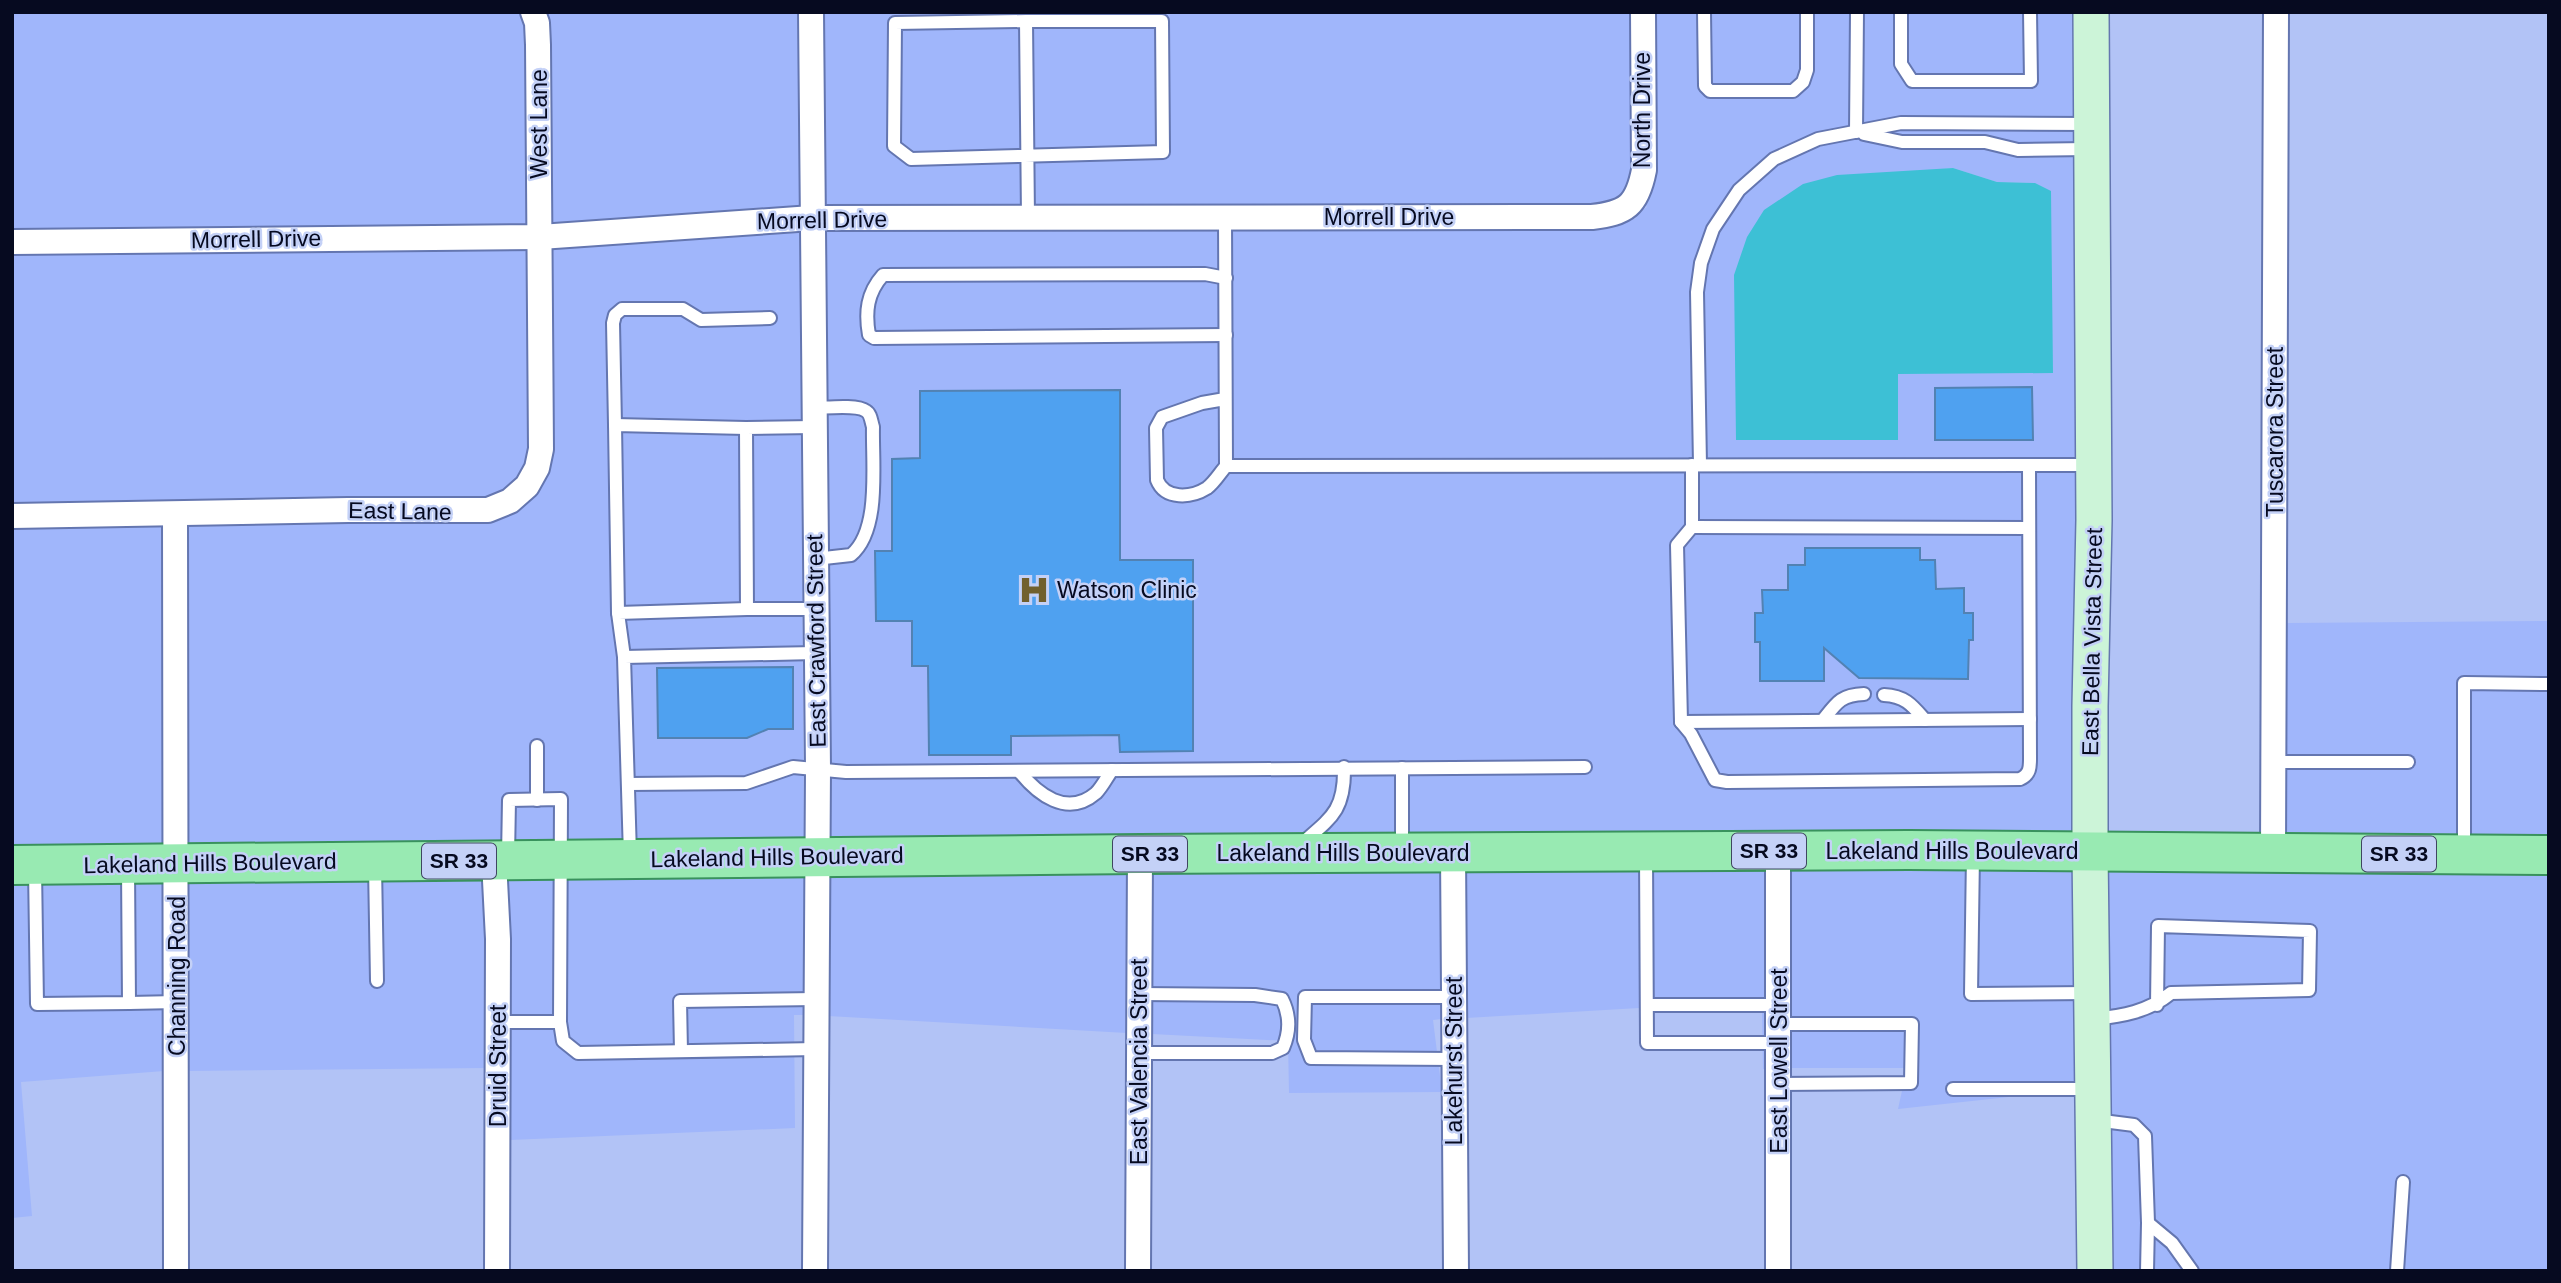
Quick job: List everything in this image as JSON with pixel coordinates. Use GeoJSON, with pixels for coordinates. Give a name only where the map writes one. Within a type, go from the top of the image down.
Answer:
{"type":"FeatureCollection","features":[{"type":"Feature","properties":{"kind":"main road","name":"Lakeland Hills Boulevard"},"geometry":{"type":"LineString","coordinates":[[24,865],[1646,851],[1973,850],[2549,855]]}},
{"type":"Feature","properties":{"kind":"street","name":"West Lane"},"geometry":{"type":"LineString","coordinates":[[533,12],[537,23],[538,45],[540,237]]}},
{"type":"Feature","properties":{"kind":"street","name":"East Crawford Street"},"geometry":{"type":"LineString","coordinates":[[811,12],[818,769],[815,1271]]}},
{"type":"Feature","properties":{"kind":"street","name":"North Drive"},"geometry":{"type":"LineString","coordinates":[[1630,205],[1641,185],[1644,170],[1643,12]]}},
{"type":"Feature","properties":{"kind":"street","name":"East Bella Vista Street"},"geometry":{"type":"LineString","coordinates":[[2091,12],[2094,465],[2090,851],[2095,1271]]}},
{"type":"Feature","properties":{"kind":"street","name":"Tuscarora Street"},"geometry":{"type":"LineString","coordinates":[[2273,853],[2276,12]]}},
{"type":"Feature","properties":{"kind":"street","name":"Morrell Drive"},"geometry":{"type":"LineString","coordinates":[[12,242],[540,237],[812,218],[1592,216],[1616,214],[1630,205]]}},
{"type":"Feature","properties":{"kind":"street","name":"East Lane"},"geometry":{"type":"LineString","coordinates":[[12,516],[348,510],[465,512],[488,510],[510,501],[527,486],[537,468],[541,449],[540,237]]}},
{"type":"Feature","properties":{"kind":"street","name":"Channing Road"},"geometry":{"type":"LineString","coordinates":[[175,514],[176,1271]]}},
{"type":"Feature","properties":{"kind":"street","name":"East Lowell Street"},"geometry":{"type":"LineString","coordinates":[[1778,851],[1778,1271]]}},
{"type":"Feature","properties":{"kind":"street","name":"Lakehurst Street"},"geometry":{"type":"LineString","coordinates":[[1453,852],[1456,1271]]}},
{"type":"Feature","properties":{"kind":"street","name":"East Valencia Street"},"geometry":{"type":"LineString","coordinates":[[1138,1271],[1140,854]]}},
{"type":"Feature","properties":{"kind":"street","name":"Druid Street"},"geometry":{"type":"LineString","coordinates":[[497,1271],[501,861]]}},
{"type":"Feature","properties":{"kind":"lane"},"geometry":{"type":"LineString","coordinates":[[1704,12],[1705,86],[1710,92],[1793,91],[1803,82],[1807,70],[1807,12]]}},
{"type":"Feature","properties":{"kind":"lane"},"geometry":{"type":"LineString","coordinates":[[1856,132],[1857,12]]}},
{"type":"Feature","properties":{"kind":"lane"},"geometry":{"type":"LineString","coordinates":[[1901,12],[1901,64],[1912,81],[2031,80],[2030,12]]}},
{"type":"Feature","properties":{"kind":"lane"},"geometry":{"type":"LineString","coordinates":[[1026,21],[1028,218]]}},
{"type":"Feature","properties":{"kind":"lane"},"geometry":{"type":"LineString","coordinates":[[1026,21],[1161,21],[1163,152],[911,159],[894,146],[895,23],[1026,21]]}},
{"type":"Feature","properties":{"kind":"lane"},"geometry":{"type":"LineString","coordinates":[[2029,465],[2030,719],[2027,776],[2020,779],[1715,780],[1682,722],[1677,545],[1692,527],[1696,466],[1697,292],[1701,263],[1713,229],[1739,190],[1774,159],[1818,139],[1901,123],[2005,124],[2091,136]]}},
{"type":"Feature","properties":{"kind":"lane"},"geometry":{"type":"LineString","coordinates":[[2005,124],[2005,147]]}},
{"type":"Feature","properties":{"kind":"lane"},"geometry":{"type":"LineString","coordinates":[[1856,132],[1902,142],[1985,142],[2018,150],[2091,136]]}},
{"type":"Feature","properties":{"kind":"lane"},"geometry":{"type":"LineString","coordinates":[[1225,218],[1226,466],[1209,487],[1191,496],[1171,495],[1160,487],[1157,480],[1156,428],[1162,417],[1202,402],[1225,399]]}},
{"type":"Feature","properties":{"kind":"lane"},"geometry":{"type":"LineString","coordinates":[[1226,278],[1205,274],[883,275],[872,288],[868,303],[869,335],[874,338],[1226,335]]}},
{"type":"Feature","properties":{"kind":"lane"},"geometry":{"type":"LineString","coordinates":[[630,859],[624,657],[618,613],[613,323],[617,312],[622,309],[683,309],[701,320],[770,318]]}},
{"type":"Feature","properties":{"kind":"lane"},"geometry":{"type":"LineString","coordinates":[[615,425],[746,428],[859,408],[866,411],[873,427],[871,518],[864,540],[851,555],[815,559]]}},
{"type":"Feature","properties":{"kind":"lane"},"geometry":{"type":"LineString","coordinates":[[746,428],[747,609]]}},
{"type":"Feature","properties":{"kind":"lane"},"geometry":{"type":"LineString","coordinates":[[1226,466],[2094,465]]}},
{"type":"Feature","properties":{"kind":"lane"},"geometry":{"type":"LineString","coordinates":[[1692,527],[2029,528]]}},
{"type":"Feature","properties":{"kind":"lane"},"geometry":{"type":"LineString","coordinates":[[618,613],[816,609]]}},
{"type":"Feature","properties":{"kind":"lane"},"geometry":{"type":"LineString","coordinates":[[624,657],[816,653]]}},
{"type":"Feature","properties":{"kind":"lane"},"geometry":{"type":"LineString","coordinates":[[2464,854],[2464,683],[2549,684]]}},
{"type":"Feature","properties":{"kind":"lane"},"geometry":{"type":"LineString","coordinates":[[1823,720],[1837,702],[1848,695],[1864,694]]}},
{"type":"Feature","properties":{"kind":"lane"},"geometry":{"type":"LineString","coordinates":[[1884,695],[1898,696],[1910,702],[1925,720]]}},
{"type":"Feature","properties":{"kind":"lane"},"geometry":{"type":"LineString","coordinates":[[1682,722],[2030,719]]}},
{"type":"Feature","properties":{"kind":"lane"},"geometry":{"type":"LineString","coordinates":[[537,746],[537,800]]}},
{"type":"Feature","properties":{"kind":"lane"},"geometry":{"type":"LineString","coordinates":[[2274,762],[2408,762]]}},
{"type":"Feature","properties":{"kind":"lane"},"geometry":{"type":"LineString","coordinates":[[628,784],[746,783],[793,767],[846,772],[1585,767]]}},
{"type":"Feature","properties":{"kind":"lane"},"geometry":{"type":"LineString","coordinates":[[1290,853],[1334,815],[1344,784],[1344,768]]}},
{"type":"Feature","properties":{"kind":"lane"},"geometry":{"type":"LineString","coordinates":[[1402,768],[1402,853]]}},
{"type":"Feature","properties":{"kind":"lane"},"geometry":{"type":"LineString","coordinates":[[1020,771],[1040,794],[1051,800],[1076,802],[1097,792],[1112,770]]}},
{"type":"Feature","properties":{"kind":"lane"},"geometry":{"type":"LineString","coordinates":[[501,861],[509,800],[561,799],[560,1022],[563,1041],[578,1053],[816,1049]]}},
{"type":"Feature","properties":{"kind":"lane"},"geometry":{"type":"LineString","coordinates":[[1973,850],[1971,994],[2093,1006],[2120,1016],[2157,1005],[2171,993],[2309,990],[2310,931],[2158,926],[2157,1005]]}},
{"type":"Feature","properties":{"kind":"lane"},"geometry":{"type":"LineString","coordinates":[[1646,851],[1647,1043],[1779,1024]]}},
{"type":"Feature","properties":{"kind":"lane"},"geometry":{"type":"LineString","coordinates":[[374,862],[377,981]]}},
{"type":"Feature","properties":{"kind":"lane"},"geometry":{"type":"LineString","coordinates":[[128,864],[130,1003]]}},
{"type":"Feature","properties":{"kind":"lane"},"geometry":{"type":"LineString","coordinates":[[24,865],[37,1004],[177,1002]]}},
{"type":"Feature","properties":{"kind":"lane"},"geometry":{"type":"LineString","coordinates":[[1139,993],[1255,995],[1282,999],[1288,1011],[1288,1037],[1283,1048],[1272,1053],[1139,1053]]}},
{"type":"Feature","properties":{"kind":"lane"},"geometry":{"type":"LineString","coordinates":[[1454,997],[1305,997],[1304,1040],[1311,1058],[1454,1059]]}},
{"type":"Feature","properties":{"kind":"lane"},"geometry":{"type":"LineString","coordinates":[[681,1051],[680,1001],[816,999]]}},
{"type":"Feature","properties":{"kind":"lane"},"geometry":{"type":"LineString","coordinates":[[1647,1005],[1779,1024],[1912,1024],[1911,1083],[1779,1084]]}},
{"type":"Feature","properties":{"kind":"lane"},"geometry":{"type":"LineString","coordinates":[[498,1022],[560,1022]]}},
{"type":"Feature","properties":{"kind":"lane"},"geometry":{"type":"LineString","coordinates":[[1953,1088],[2095,1105],[2134,1125],[2145,1136],[2147,1271]]}},
{"type":"Feature","properties":{"kind":"lane"},"geometry":{"type":"LineString","coordinates":[[2397,1271],[2403,1182]]}},
{"type":"Feature","properties":{"kind":"lane"},"geometry":{"type":"LineString","coordinates":[[2147,1223],[2172,1243],[2193,1271]]}},
{"type":"Feature","properties":{"kind":"shaded area"},"geometry":{"type":"Polygon","coordinates":[[[12,12],[520,12],[525,25],[527,226],[12,231],[12,12]]]}},
{"type":"Feature","properties":{"kind":"shaded area"},"geometry":{"type":"Polygon","coordinates":[[[546,12],[798,12],[800,208],[552,225],[551,45],[546,12]]]}},
{"type":"Feature","properties":{"kind":"shaded area"},"geometry":{"type":"Polygon","coordinates":[[[823,12],[1630,12],[1629,182],[1620,197],[1611,203],[1591,206],[824,207],[823,12]]]}},
{"type":"Feature","properties":{"kind":"shaded area"},"geometry":{"type":"Polygon","coordinates":[[[1654,12],[2078,12],[2078,840],[829,846],[825,229],[1594,227],[1618,225],[1631,217],[1635,219],[1639,212],[1647,207],[1644,204],[1653,187],[1656,170],[1654,12]],[[1953,168],[1803,184],[1898,440],[1897,373],[2053,373],[2035,183],[1997,182],[1953,168]]]}},
{"type":"Feature","properties":{"kind":"shaded area"},"geometry":{"type":"Polygon","coordinates":[[[1953,168],[1997,182],[2035,183],[2051,191],[2053,373],[1898,374],[1898,440],[1736,440],[1734,275],[1747,237],[1764,210],[1803,184],[1837,175],[1953,168]]]}},
{"type":"Feature","properties":{"kind":"shaded area"},"geometry":{"type":"Polygon","coordinates":[[[800,230],[804,846],[189,853],[187,525],[348,521],[466,523],[493,520],[548,473],[553,451],[552,247],[800,230]]]}},
{"type":"Feature","properties":{"kind":"shaded area"},"geometry":{"type":"Polygon","coordinates":[[[527,247],[529,448],[517,479],[503,492],[485,500],[12,505],[12,253],[527,247]]]}},
{"type":"Feature","properties":{"kind":"shaded area"},"geometry":{"type":"Polygon","coordinates":[[[163,525],[165,853],[12,853],[12,527],[163,525]]]}},
{"type":"Feature","properties":{"kind":"shaded area"},"geometry":{"type":"Polygon","coordinates":[[[2549,621],[2549,844],[2286,842],[2287,623],[2549,621]]]}},
{"type":"Feature","properties":{"kind":"shaded area"},"geometry":{"type":"Polygon","coordinates":[[[1766,862],[1766,1069],[1763,1069],[1762,1007],[1639,1008],[1466,1018],[1465,863],[1766,862]]]}},
{"type":"Feature","properties":{"kind":"shaded area"},"geometry":{"type":"Polygon","coordinates":[[[1791,862],[2078,862],[2082,1089],[1898,1109],[1907,1068],[1791,1068],[1791,862]]]}},
{"type":"Feature","properties":{"kind":"shaded area"},"geometry":{"type":"Polygon","coordinates":[[[2103,862],[2549,866],[2549,1271],[2107,1271],[2103,862]]]}},
{"type":"Feature","properties":{"kind":"shaded area"},"geometry":{"type":"Polygon","coordinates":[[[1441,863],[1442,1019],[1433,1020],[1442,1092],[1289,1093],[1288,1041],[1152,1034],[1152,865],[1441,863]]]}},
{"type":"Feature","properties":{"kind":"shaded area"},"geometry":{"type":"Polygon","coordinates":[[[1128,865],[1127,1033],[828,1016],[829,868],[1128,865]]]}},
{"type":"Feature","properties":{"kind":"shaded area"},"geometry":{"type":"Polygon","coordinates":[[[804,868],[804,1015],[794,1015],[795,1128],[510,1140],[511,939],[507,872],[804,868]]]}},
{"type":"Feature","properties":{"kind":"shaded area"},"geometry":{"type":"Polygon","coordinates":[[[483,872],[486,940],[485,1068],[189,1071],[189,875],[483,872]]]}},
{"type":"Feature","properties":{"kind":"shaded area"},"geometry":{"type":"Polygon","coordinates":[[[165,875],[164,1071],[21,1082],[32,1216],[12,1218],[12,876],[165,875]]]}},
{"type":"Feature","properties":{"kind":"building"},"geometry":{"type":"Polygon","coordinates":[[[2032,387],[2033,440],[1935,440],[1935,388],[2032,387]]]}},
{"type":"Feature","properties":{"kind":"building","name":"Watson Clinic"},"geometry":{"type":"Polygon","coordinates":[[[1120,390],[1120,560],[1193,560],[1193,751],[1120,752],[1119,735],[1011,736],[1011,755],[929,755],[928,666],[912,666],[912,621],[876,621],[875,551],[892,551],[892,459],[920,458],[920,391],[1120,390]]]}},
{"type":"Feature","properties":{"kind":"building"},"geometry":{"type":"Polygon","coordinates":[[[1805,548],[1920,548],[1920,560],[1935,560],[1936,589],[1964,588],[1964,613],[1973,613],[1968,679],[1859,678],[1824,648],[1824,681],[1760,681],[1760,642],[1755,642],[1755,613],[1763,613],[1762,590],[1788,590],[1788,565],[1805,565],[1805,548]]]}},
{"type":"Feature","properties":{"kind":"building"},"geometry":{"type":"Polygon","coordinates":[[[793,667],[793,729],[768,729],[747,738],[658,738],[657,668],[793,667]]]}},
{"type":"Feature","properties":{"kind":"place","name":"Watson Clinic"},"geometry":{"type":"Point","coordinates":[1034,590]}}]}
